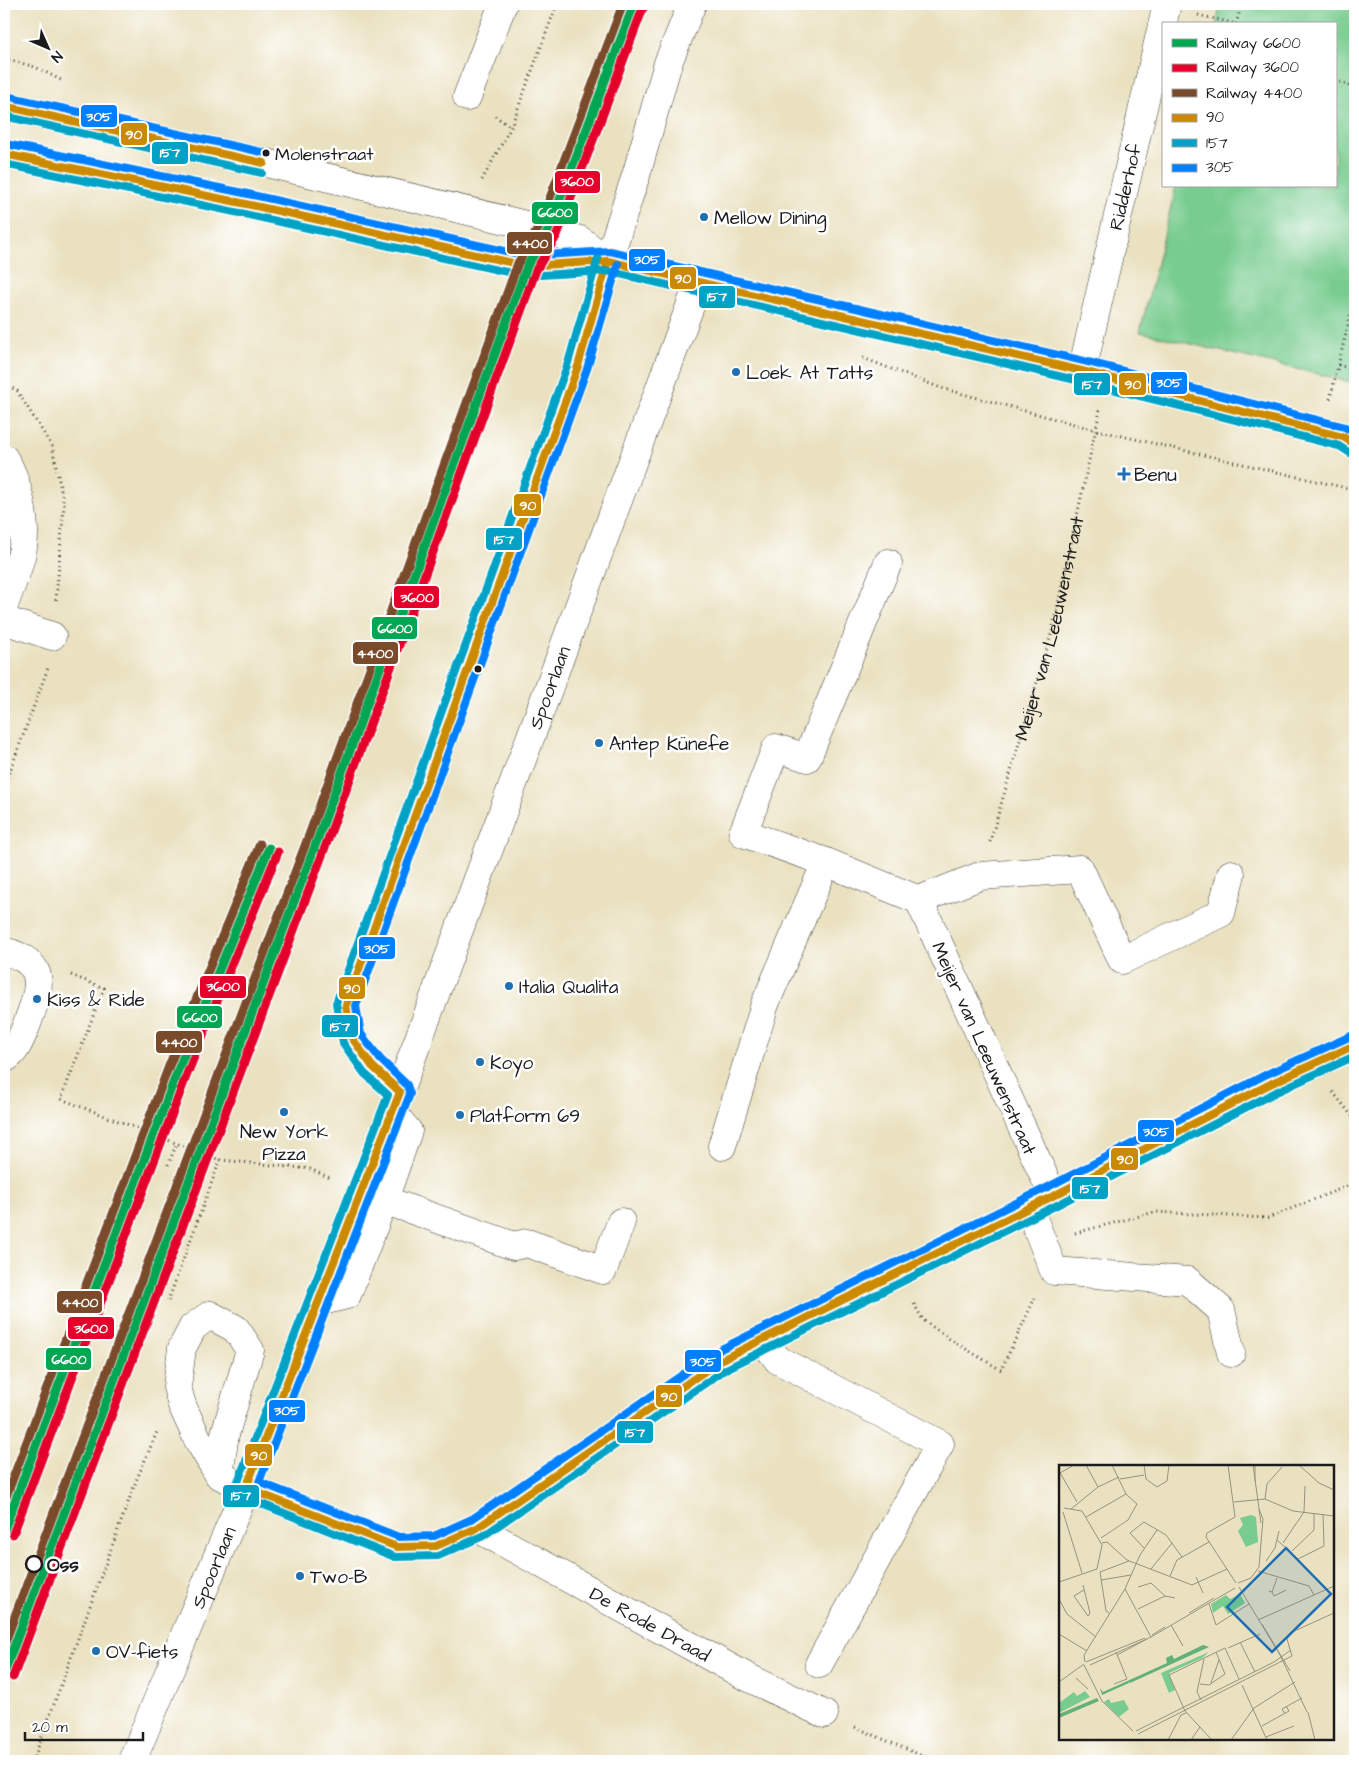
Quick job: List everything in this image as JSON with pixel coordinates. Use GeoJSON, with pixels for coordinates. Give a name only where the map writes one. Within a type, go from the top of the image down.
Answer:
{"type":"FeatureCollection","features":[{"type":"Feature","properties":{"kind":"street"},"geometry":{"type":"LineString","coordinates":[[467,97],[503,4]]}},
{"type":"Feature","properties":{"kind":"street"},"geometry":{"type":"LineString","coordinates":[[396,1102],[352,1038],[346,1005],[578,366],[668,63],[692,4]]}},
{"type":"Feature","properties":{"kind":"street","name":"Ridderhof"},"geometry":{"type":"LineString","coordinates":[[1163,22],[1167,4]]}},
{"type":"Feature","properties":{"kind":"street","name":"Ridderhof"},"geometry":{"type":"LineString","coordinates":[[1094,374],[1162,29]]}},
{"type":"Feature","properties":{"kind":"street"},"geometry":{"type":"LineString","coordinates":[[4,106],[258,161],[465,210],[580,240],[608,261]]}},
{"type":"Feature","properties":{"kind":"street"},"geometry":{"type":"LineString","coordinates":[[4,154],[237,202],[527,266],[608,261],[1094,374],[1351,438]]}},
{"type":"Feature","properties":{"kind":"street","name":"Spoorlaan"},"geometry":{"type":"LineString","coordinates":[[132,1761],[246,1488],[319,1302],[373,1196],[396,1102],[699,282]]}},
{"type":"Feature","properties":{"kind":"street"},"geometry":{"type":"LineString","coordinates":[[4,458],[10,467],[23,509],[23,547],[4,606]]}},
{"type":"Feature","properties":{"kind":"street"},"geometry":{"type":"LineString","coordinates":[[888,563],[807,758],[776,748],[743,833],[826,862],[919,900],[980,876],[1080,869],[1122,960],[1221,912],[1231,874]]}},
{"type":"Feature","properties":{"kind":"street"},"geometry":{"type":"LineString","coordinates":[[4,620],[52,636]]}},
{"type":"Feature","properties":{"kind":"street"},"geometry":{"type":"LineString","coordinates":[[722,1146],[765,1004],[826,862]]}},
{"type":"Feature","properties":{"kind":"street","name":"Meijer van Leeuwenstraat"},"geometry":{"type":"LineString","coordinates":[[919,900],[1053,1196]]}},
{"type":"Feature","properties":{"kind":"street"},"geometry":{"type":"LineString","coordinates":[[4,1059],[10,1056],[16,1048],[36,999],[38,986],[37,974],[32,966],[25,959],[7,951]]}},
{"type":"Feature","properties":{"kind":"street"},"geometry":{"type":"LineString","coordinates":[[219,1475],[225,1434],[250,1350],[236,1329],[210,1315],[193,1327],[182,1348],[177,1387],[182,1404],[197,1438],[219,1475],[246,1488],[398,1547],[436,1546],[477,1528],[721,1360],[1053,1196],[1255,1092],[1355,1044]]}},
{"type":"Feature","properties":{"kind":"street"},"geometry":{"type":"LineString","coordinates":[[373,1196],[514,1246],[527,1243],[603,1270],[621,1222]]}},
{"type":"Feature","properties":{"kind":"street"},"geometry":{"type":"LineString","coordinates":[[1029,1208],[1054,1271],[1188,1281],[1221,1310],[1231,1353]]}},
{"type":"Feature","properties":{"kind":"street"},"geometry":{"type":"LineString","coordinates":[[763,1340],[778,1360],[940,1444],[819,1664]]}},
{"type":"Feature","properties":{"kind":"street","name":"De Rode Draad"},"geometry":{"type":"LineString","coordinates":[[477,1528],[745,1676],[824,1714]]}},
{"type":"Feature","properties":{"kind":"path"},"geometry":{"type":"LineString","coordinates":[[465,210],[510,127],[557,4]]}},
{"type":"Feature","properties":{"kind":"path"},"geometry":{"type":"LineString","coordinates":[[1237,22],[1242,4]]}},
{"type":"Feature","properties":{"kind":"path"},"geometry":{"type":"LineString","coordinates":[[1336,81],[1347,84],[1355,89]]}},
{"type":"Feature","properties":{"kind":"path"},"geometry":{"type":"LineString","coordinates":[[1355,296],[1338,365],[1355,370]]}},
{"type":"Feature","properties":{"kind":"path"},"geometry":{"type":"LineString","coordinates":[[855,355],[941,388],[1096,430],[1355,490]]}},
{"type":"Feature","properties":{"kind":"path","name":"Meijer van Leeuwenstraat"},"geometry":{"type":"LineString","coordinates":[[980,876],[1052,632],[1096,430],[1094,374]]}},
{"type":"Feature","properties":{"kind":"path"},"geometry":{"type":"LineString","coordinates":[[4,383],[17,391]]}},
{"type":"Feature","properties":{"kind":"path"},"geometry":{"type":"LineString","coordinates":[[68,974],[104,988],[61,1099],[220,1160],[310,1169],[373,1196]]}},
{"type":"Feature","properties":{"kind":"path"},"geometry":{"type":"LineString","coordinates":[[168,1165],[177,1143]]}},
{"type":"Feature","properties":{"kind":"path"},"geometry":{"type":"LineString","coordinates":[[166,1306],[220,1160]]}},
{"type":"Feature","properties":{"kind":"path"},"geometry":{"type":"LineString","coordinates":[[1043,1241],[1155,1212],[1268,1218],[1355,1183]]}},
{"type":"Feature","properties":{"kind":"path"},"geometry":{"type":"LineString","coordinates":[[896,1273],[923,1320],[951,1340],[1001,1370],[1038,1292],[1054,1271]]}},
{"type":"Feature","properties":{"kind":"path"},"geometry":{"type":"LineString","coordinates":[[33,1761],[136,1481],[158,1428]]}},
{"type":"Feature","properties":{"kind":"path"},"geometry":{"type":"LineString","coordinates":[[824,1714],[934,1761]]}},
{"type":"Feature","properties":{"kind":"green space"},"geometry":{"type":"Polygon","coordinates":[[[1221,4],[1355,4],[1355,383],[1140,332],[1176,188],[1336,188],[1336,22],[1216,22],[1221,4]]]}},
{"type":"Feature","properties":{"kind":"rail line","name":"4400"},"geometry":{"type":"LineString","coordinates":[[4,1645],[309,835],[518,263],[539,227],[623,4]]}},
{"type":"Feature","properties":{"kind":"rail line","name":"6600"},"geometry":{"type":"LineString","coordinates":[[4,1673],[318,838],[527,266],[548,231],[634,4]]}},
{"type":"Feature","properties":{"kind":"rail line","name":"3600"},"geometry":{"type":"LineString","coordinates":[[13,1677],[327,842],[536,270],[557,235],[643,8]]}},
{"type":"Feature","properties":{"kind":"rail line","name":"4400"},"geometry":{"type":"LineString","coordinates":[[4,1502],[169,1066],[260,844]]}},
{"type":"Feature","properties":{"kind":"rail line","name":"6600"},"geometry":{"type":"LineString","coordinates":[[4,1530],[178,1070],[269,848]]}},
{"type":"Feature","properties":{"kind":"rail line","name":"3600"},"geometry":{"type":"LineString","coordinates":[[13,1534],[187,1074],[278,852]]}},
{"type":"Feature","properties":{"kind":"transit line","name":"305"},"geometry":{"type":"LineString","coordinates":[[6,96],[266,153]]}},
{"type":"Feature","properties":{"kind":"transit line","name":"90"},"geometry":{"type":"LineString","coordinates":[[4,106],[264,163]]}},
{"type":"Feature","properties":{"kind":"transit line","name":"157"},"geometry":{"type":"LineString","coordinates":[[4,116],[262,173]]}},
{"type":"Feature","properties":{"kind":"transit line","name":"305"},"geometry":{"type":"LineString","coordinates":[[6,144],[239,192],[528,256],[610,251],[1084,361],[1345,427],[1355,433]]}},
{"type":"Feature","properties":{"kind":"transit line","name":"90"},"geometry":{"type":"LineString","coordinates":[[4,154],[237,202],[527,266],[608,261],[1082,371],[1343,437],[1355,444]]}},
{"type":"Feature","properties":{"kind":"transit line","name":"157"},"geometry":{"type":"LineString","coordinates":[[4,164],[235,212],[525,276],[607,271],[1080,381],[1339,446],[1350,453]]}},
{"type":"Feature","properties":{"kind":"transit line","name":"157"},"geometry":{"type":"LineString","coordinates":[[598,258],[568,363],[336,1003],[343,1043],[364,1073],[388,1095],[237,1484],[236,1490],[239,1495],[395,1557],[438,1556],[483,1536],[726,1369],[1057,1205],[1276,1092],[1355,1056]]}},
{"type":"Feature","properties":{"kind":"transit line","name":"90"},"geometry":{"type":"LineString","coordinates":[[608,261],[578,366],[346,1005],[352,1038],[372,1066],[400,1092],[246,1488],[397,1547],[436,1546],[477,1528],[721,1360],[1053,1196],[1272,1083],[1355,1045]]}},
{"type":"Feature","properties":{"kind":"transit line","name":"305"},"geometry":{"type":"LineString","coordinates":[[618,264],[587,369],[356,1006],[361,1034],[380,1059],[407,1085],[410,1094],[259,1482],[399,1537],[434,1536],[472,1519],[717,1351],[1048,1187],[1267,1074],[1351,1036]]}},
{"type":"Feature","properties":{"kind":"place","name":"Molenstraat"},"geometry":{"type":"Point","coordinates":[266,153]}},
{"type":"Feature","properties":{"kind":"place","name":"Mellow Dining"},"geometry":{"type":"Point","coordinates":[704,217]}},
{"type":"Feature","properties":{"kind":"place","name":"Loek At Tatts"},"geometry":{"type":"Point","coordinates":[736,372]}},
{"type":"Feature","properties":{"kind":"place","name":"Benu"},"geometry":{"type":"Point","coordinates":[1124,474]}},
{"type":"Feature","properties":{"kind":"place","name":"Antep Künefe"},"geometry":{"type":"Point","coordinates":[599,743]}},
{"type":"Feature","properties":{"kind":"place","name":"Italia Qualita"},"geometry":{"type":"Point","coordinates":[509,986]}},
{"type":"Feature","properties":{"kind":"place","name":"Kiss & Ride"},"geometry":{"type":"Point","coordinates":[37,999]}},
{"type":"Feature","properties":{"kind":"place","name":"Koyo"},"geometry":{"type":"Point","coordinates":[480,1062]}},
{"type":"Feature","properties":{"kind":"place","name":"New York Pizza"},"geometry":{"type":"Point","coordinates":[284,1112]}},
{"type":"Feature","properties":{"kind":"place","name":"Platform 69"},"geometry":{"type":"Point","coordinates":[460,1115]}},
{"type":"Feature","properties":{"kind":"place","name":"Oss"},"geometry":{"type":"Point","coordinates":[34,1564]}},
{"type":"Feature","properties":{"kind":"place","name":"Two-B"},"geometry":{"type":"Point","coordinates":[300,1576]}},
{"type":"Feature","properties":{"kind":"place","name":"OV-fiets"},"geometry":{"type":"Point","coordinates":[96,1651]}}]}
